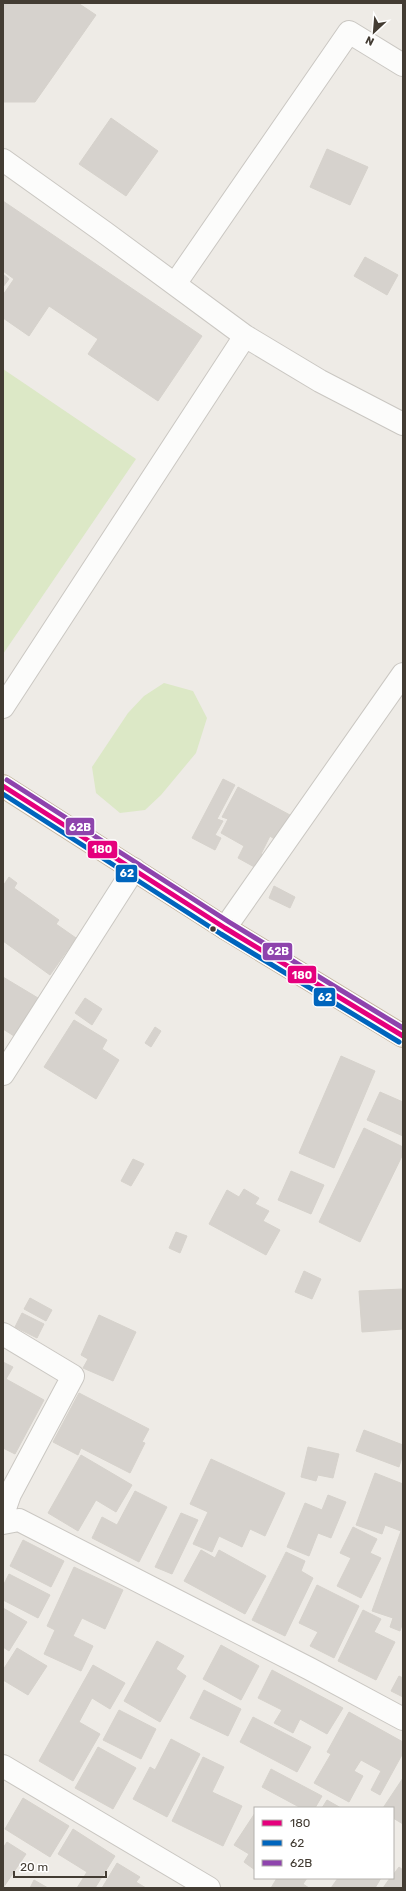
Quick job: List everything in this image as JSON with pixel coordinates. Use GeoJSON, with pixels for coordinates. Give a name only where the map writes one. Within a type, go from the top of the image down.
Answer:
{"type":"FeatureCollection","features":[{"type":"Feature","properties":{"kind":"highway"},"geometry":{"type":"LineString","coordinates":[[3,786],[225,928],[403,1036]]}},
{"type":"Feature","properties":{"kind":"street"},"geometry":{"type":"LineString","coordinates":[[175,284],[349,32],[403,65]]}},
{"type":"Feature","properties":{"kind":"street"},"geometry":{"type":"LineString","coordinates":[[3,160],[245,336],[320,381],[403,424]]}},
{"type":"Feature","properties":{"kind":"street"},"geometry":{"type":"LineString","coordinates":[[3,707],[245,336]]}},
{"type":"Feature","properties":{"kind":"street"},"geometry":{"type":"LineString","coordinates":[[225,928],[403,674]]}},
{"type":"Feature","properties":{"kind":"street"},"geometry":{"type":"LineString","coordinates":[[3,1074],[134,869]]}},
{"type":"Feature","properties":{"kind":"street"},"geometry":{"type":"LineString","coordinates":[[3,1334],[73,1376],[10,1494],[3,1514]]}},
{"type":"Feature","properties":{"kind":"street"},"geometry":{"type":"LineString","coordinates":[[3,1523],[19,1520],[403,1719]]}},
{"type":"Feature","properties":{"kind":"street"},"geometry":{"type":"LineString","coordinates":[[3,1766],[208,1888]]}},
{"type":"Feature","properties":{"kind":"green space"},"geometry":{"type":"Polygon","coordinates":[[[3,369],[136,459],[3,654],[3,369]]]}},
{"type":"Feature","properties":{"kind":"green space"},"geometry":{"type":"Polygon","coordinates":[[[164,683],[193,691],[207,718],[196,753],[161,795],[145,810],[120,813],[96,793],[92,767],[128,713],[144,696],[164,683]]]}},
{"type":"Feature","properties":{"kind":"building"},"geometry":{"type":"Polygon","coordinates":[[[3,3],[78,3],[96,15],[35,102],[3,102],[3,3]]]}},
{"type":"Feature","properties":{"kind":"building"},"geometry":{"type":"Polygon","coordinates":[[[111,118],[158,151],[126,196],[79,164],[111,118]]]}},
{"type":"Feature","properties":{"kind":"building"},"geometry":{"type":"Polygon","coordinates":[[[327,149],[368,167],[350,205],[310,187],[327,149]]]}},
{"type":"Feature","properties":{"kind":"building"},"geometry":{"type":"Polygon","coordinates":[[[3,201],[202,336],[158,401],[88,354],[98,339],[49,306],[29,336],[3,318],[3,295],[14,279],[3,271],[3,201]]]}},
{"type":"Feature","properties":{"kind":"building"},"geometry":{"type":"Polygon","coordinates":[[[365,257],[398,275],[387,295],[354,276],[365,257]]]}},
{"type":"Feature","properties":{"kind":"building"},"geometry":{"type":"Polygon","coordinates":[[[3,274],[9,279],[3,287],[3,274]]]}},
{"type":"Feature","properties":{"kind":"building"},"geometry":{"type":"Polygon","coordinates":[[[223,779],[235,785],[217,819],[223,821],[215,835],[221,838],[215,850],[192,838],[223,779]]]}},
{"type":"Feature","properties":{"kind":"building"},"geometry":{"type":"Polygon","coordinates":[[[238,787],[290,815],[277,841],[270,836],[261,854],[266,856],[258,869],[238,858],[244,846],[221,833],[228,819],[222,817],[238,787]]]}},
{"type":"Feature","properties":{"kind":"building"},"geometry":{"type":"Polygon","coordinates":[[[9,877],[17,883],[14,888],[59,920],[56,924],[76,938],[50,975],[3,941],[3,886],[9,877]]]}},
{"type":"Feature","properties":{"kind":"building"},"geometry":{"type":"Polygon","coordinates":[[[274,886],[295,897],[290,908],[269,898],[274,886]]]}},
{"type":"Feature","properties":{"kind":"building"},"geometry":{"type":"Polygon","coordinates":[[[3,977],[38,998],[14,1036],[3,1029],[3,977]]]}},
{"type":"Feature","properties":{"kind":"building"},"geometry":{"type":"Polygon","coordinates":[[[85,998],[102,1009],[92,1025],[75,1013],[85,998]]]}},
{"type":"Feature","properties":{"kind":"building"},"geometry":{"type":"Polygon","coordinates":[[[74,1020],[107,1040],[102,1049],[119,1060],[96,1099],[44,1067],[74,1020]]]}},
{"type":"Feature","properties":{"kind":"building"},"geometry":{"type":"Polygon","coordinates":[[[155,1027],[161,1031],[151,1047],[145,1043],[155,1027]]]}},
{"type":"Feature","properties":{"kind":"building"},"geometry":{"type":"Polygon","coordinates":[[[341,1056],[375,1071],[334,1168],[299,1153],[341,1056]]]}},
{"type":"Feature","properties":{"kind":"building"},"geometry":{"type":"Polygon","coordinates":[[[380,1092],[403,1102],[403,1136],[367,1120],[380,1092]]]}},
{"type":"Feature","properties":{"kind":"building"},"geometry":{"type":"Polygon","coordinates":[[[364,1128],[403,1147],[403,1154],[360,1242],[319,1222],[364,1128]]]}},
{"type":"Feature","properties":{"kind":"building"},"geometry":{"type":"Polygon","coordinates":[[[133,1159],[144,1164],[131,1186],[121,1181],[133,1159]]]}},
{"type":"Feature","properties":{"kind":"building"},"geometry":{"type":"Polygon","coordinates":[[[291,1171],[324,1185],[311,1214],[278,1200],[291,1171]]]}},
{"type":"Feature","properties":{"kind":"building"},"geometry":{"type":"Polygon","coordinates":[[[244,1189],[259,1198],[255,1204],[269,1211],[263,1221],[280,1230],[266,1255],[209,1224],[227,1190],[239,1197],[244,1189]]]}},
{"type":"Feature","properties":{"kind":"building"},"geometry":{"type":"Polygon","coordinates":[[[176,1232],[187,1236],[180,1253],[169,1248],[176,1232]]]}},
{"type":"Feature","properties":{"kind":"building"},"geometry":{"type":"Polygon","coordinates":[[[304,1271],[321,1279],[312,1299],[295,1292],[304,1271]]]}},
{"type":"Feature","properties":{"kind":"building"},"geometry":{"type":"Polygon","coordinates":[[[403,1289],[403,1329],[362,1332],[359,1291],[403,1289]]]}},
{"type":"Feature","properties":{"kind":"building"},"geometry":{"type":"Polygon","coordinates":[[[30,1298],[52,1310],[46,1321],[24,1309],[30,1298]]]}},
{"type":"Feature","properties":{"kind":"building"},"geometry":{"type":"Polygon","coordinates":[[[22,1313],[44,1324],[37,1338],[15,1327],[22,1313]]]}},
{"type":"Feature","properties":{"kind":"building"},"geometry":{"type":"Polygon","coordinates":[[[99,1315],[136,1332],[113,1381],[83,1368],[88,1359],[81,1355],[99,1315]]]}},
{"type":"Feature","properties":{"kind":"building"},"geometry":{"type":"Polygon","coordinates":[[[3,1362],[13,1367],[6,1379],[44,1400],[15,1454],[3,1448],[3,1362]]]}},
{"type":"Feature","properties":{"kind":"building"},"geometry":{"type":"Polygon","coordinates":[[[79,1393],[149,1429],[142,1442],[145,1443],[130,1473],[81,1448],[78,1455],[53,1442],[79,1393]]]}},
{"type":"Feature","properties":{"kind":"building"},"geometry":{"type":"Polygon","coordinates":[[[364,1430],[403,1445],[403,1454],[399,1467],[356,1451],[364,1430]]]}},
{"type":"Feature","properties":{"kind":"building"},"geometry":{"type":"Polygon","coordinates":[[[308,1447],[339,1454],[333,1478],[318,1475],[316,1481],[301,1477],[308,1447]]]}},
{"type":"Feature","properties":{"kind":"building"},"geometry":{"type":"Polygon","coordinates":[[[81,1455],[132,1485],[116,1512],[96,1500],[78,1531],[48,1513],[81,1455]]]}},
{"type":"Feature","properties":{"kind":"building"},"geometry":{"type":"Polygon","coordinates":[[[211,1459],[285,1493],[265,1536],[250,1529],[242,1547],[219,1536],[212,1552],[193,1544],[208,1512],[190,1504],[211,1459]]]}},
{"type":"Feature","properties":{"kind":"building"},"geometry":{"type":"Polygon","coordinates":[[[375,1473],[403,1484],[403,1622],[400,1631],[390,1627],[393,1618],[372,1611],[401,1531],[385,1525],[382,1534],[356,1525],[375,1473]]]}},
{"type":"Feature","properties":{"kind":"building"},"geometry":{"type":"Polygon","coordinates":[[[135,1491],[167,1507],[139,1562],[92,1538],[102,1517],[117,1525],[135,1491]]]}},
{"type":"Feature","properties":{"kind":"building"},"geometry":{"type":"Polygon","coordinates":[[[328,1495],[346,1502],[331,1538],[318,1533],[309,1556],[287,1547],[305,1503],[322,1510],[328,1495]]]}},
{"type":"Feature","properties":{"kind":"building"},"geometry":{"type":"Polygon","coordinates":[[[181,1513],[198,1520],[172,1574],[155,1567],[181,1513]]]}},
{"type":"Feature","properties":{"kind":"building"},"geometry":{"type":"Polygon","coordinates":[[[353,1527],[377,1539],[370,1553],[381,1558],[361,1598],[337,1586],[351,1558],[340,1553],[353,1527]]]}},
{"type":"Feature","properties":{"kind":"building"},"geometry":{"type":"Polygon","coordinates":[[[23,1540],[64,1561],[51,1587],[10,1566],[23,1540]]]}},
{"type":"Feature","properties":{"kind":"building"},"geometry":{"type":"Polygon","coordinates":[[[201,1550],[215,1558],[219,1550],[266,1576],[245,1614],[184,1581],[201,1550]]]}},
{"type":"Feature","properties":{"kind":"building"},"geometry":{"type":"Polygon","coordinates":[[[286,1552],[305,1561],[301,1571],[313,1578],[285,1636],[252,1620],[286,1552]]]}},
{"type":"Feature","properties":{"kind":"building"},"geometry":{"type":"Polygon","coordinates":[[[74,1567],[123,1590],[105,1629],[82,1618],[73,1636],[93,1646],[81,1671],[44,1654],[55,1630],[47,1626],[74,1567]]]}},
{"type":"Feature","properties":{"kind":"building"},"geometry":{"type":"Polygon","coordinates":[[[9,1574],[50,1595],[38,1618],[3,1600],[3,1586],[9,1574]]]}},
{"type":"Feature","properties":{"kind":"building"},"geometry":{"type":"Polygon","coordinates":[[[317,1585],[359,1606],[334,1658],[310,1646],[318,1632],[299,1623],[317,1585]]]}},
{"type":"Feature","properties":{"kind":"building"},"geometry":{"type":"Polygon","coordinates":[[[3,1608],[27,1622],[9,1651],[3,1647],[3,1608]]]}},
{"type":"Feature","properties":{"kind":"building"},"geometry":{"type":"Polygon","coordinates":[[[363,1610],[381,1619],[374,1632],[395,1642],[376,1680],[338,1661],[363,1610]]]}},
{"type":"Feature","properties":{"kind":"building"},"geometry":{"type":"Polygon","coordinates":[[[157,1641],[184,1656],[176,1669],[186,1676],[160,1722],[124,1701],[157,1641]]]}},
{"type":"Feature","properties":{"kind":"building"},"geometry":{"type":"Polygon","coordinates":[[[221,1645],[259,1666],[241,1700],[203,1679],[221,1645]]]}},
{"type":"Feature","properties":{"kind":"building"},"geometry":{"type":"Polygon","coordinates":[[[17,1648],[47,1666],[28,1695],[3,1680],[3,1670],[17,1648]]]}},
{"type":"Feature","properties":{"kind":"building"},"geometry":{"type":"Polygon","coordinates":[[[93,1665],[125,1683],[110,1709],[92,1698],[79,1722],[100,1734],[73,1781],[39,1761],[93,1665]]]}},
{"type":"Feature","properties":{"kind":"building"},"geometry":{"type":"Polygon","coordinates":[[[272,1670],[343,1708],[327,1734],[300,1719],[293,1733],[274,1723],[282,1710],[258,1698],[272,1670]]]}},
{"type":"Feature","properties":{"kind":"building"},"geometry":{"type":"Polygon","coordinates":[[[399,1676],[403,1678],[403,1697],[391,1691],[399,1676]]]}},
{"type":"Feature","properties":{"kind":"building"},"geometry":{"type":"Polygon","coordinates":[[[204,1690],[241,1709],[228,1736],[190,1718],[204,1690]]]}},
{"type":"Feature","properties":{"kind":"building"},"geometry":{"type":"Polygon","coordinates":[[[119,1710],[156,1729],[141,1759],[103,1740],[119,1710]]]}},
{"type":"Feature","properties":{"kind":"building"},"geometry":{"type":"Polygon","coordinates":[[[349,1712],[403,1742],[403,1753],[380,1795],[371,1790],[381,1771],[361,1760],[354,1771],[363,1776],[349,1802],[314,1783],[331,1754],[327,1752],[349,1712]]]}},
{"type":"Feature","properties":{"kind":"building"},"geometry":{"type":"Polygon","coordinates":[[[253,1717],[311,1747],[297,1772],[240,1742],[253,1717]]]}},
{"type":"Feature","properties":{"kind":"building"},"geometry":{"type":"Polygon","coordinates":[[[171,1739],[200,1754],[167,1817],[133,1799],[150,1767],[155,1770],[171,1739]]]}},
{"type":"Feature","properties":{"kind":"building"},"geometry":{"type":"Polygon","coordinates":[[[98,1747],[136,1768],[113,1809],[75,1788],[98,1747]]]}},
{"type":"Feature","properties":{"kind":"building"},"geometry":{"type":"Polygon","coordinates":[[[203,1757],[224,1767],[212,1792],[242,1806],[223,1846],[172,1821],[203,1757]]]}},
{"type":"Feature","properties":{"kind":"building"},"geometry":{"type":"Polygon","coordinates":[[[271,1769],[322,1796],[316,1807],[299,1807],[262,1787],[271,1769]]]}},
{"type":"Feature","properties":{"kind":"building"},"geometry":{"type":"Polygon","coordinates":[[[403,1778],[403,1824],[394,1819],[394,1807],[384,1807],[403,1778]]]}},
{"type":"Feature","properties":{"kind":"building"},"geometry":{"type":"Polygon","coordinates":[[[23,1798],[69,1826],[50,1857],[5,1829],[23,1798]]]}},
{"type":"Feature","properties":{"kind":"building"},"geometry":{"type":"Polygon","coordinates":[[[327,1800],[339,1807],[323,1807],[327,1800]]]}},
{"type":"Feature","properties":{"kind":"building"},"geometry":{"type":"Polygon","coordinates":[[[254,1815],[254,1869],[244,1862],[249,1854],[234,1845],[254,1815]]]}},
{"type":"Feature","properties":{"kind":"building"},"geometry":{"type":"Polygon","coordinates":[[[73,1829],[115,1856],[95,1888],[77,1888],[87,1872],[58,1854],[73,1829]]]}},
{"type":"Feature","properties":{"kind":"building"},"geometry":{"type":"Polygon","coordinates":[[[7,1842],[26,1854],[3,1888],[3,1848],[7,1842]]]}},
{"type":"Feature","properties":{"kind":"building"},"geometry":{"type":"Polygon","coordinates":[[[117,1863],[140,1877],[136,1882],[146,1888],[102,1888],[117,1863]]]}},
{"type":"Feature","properties":{"kind":"building"},"geometry":{"type":"Polygon","coordinates":[[[399,1867],[403,1870],[403,1888],[383,1888],[389,1879],[394,1879],[394,1874],[399,1867]]]}},
{"type":"Feature","properties":{"kind":"building"},"geometry":{"type":"Polygon","coordinates":[[[276,1879],[306,1879],[303,1884],[309,1888],[271,1888],[276,1879]]]}},
{"type":"Feature","properties":{"kind":"building"},"geometry":{"type":"Polygon","coordinates":[[[337,1879],[380,1879],[375,1888],[331,1888],[337,1879]]]}},
{"type":"Feature","properties":{"kind":"building"},"geometry":{"type":"Polygon","coordinates":[[[34,1880],[48,1888],[30,1888],[34,1880]]]}},
{"type":"Feature","properties":{"kind":"transit line","name":"62B"},"geometry":{"type":"LineString","coordinates":[[7,780],[229,922],[403,1028]]}},
{"type":"Feature","properties":{"kind":"transit line","name":"180"},"geometry":{"type":"LineString","coordinates":[[3,786],[225,928],[403,1036]]}},
{"type":"Feature","properties":{"kind":"transit line","name":"62"},"geometry":{"type":"LineString","coordinates":[[3,794],[221,934],[399,1042]]}}]}
